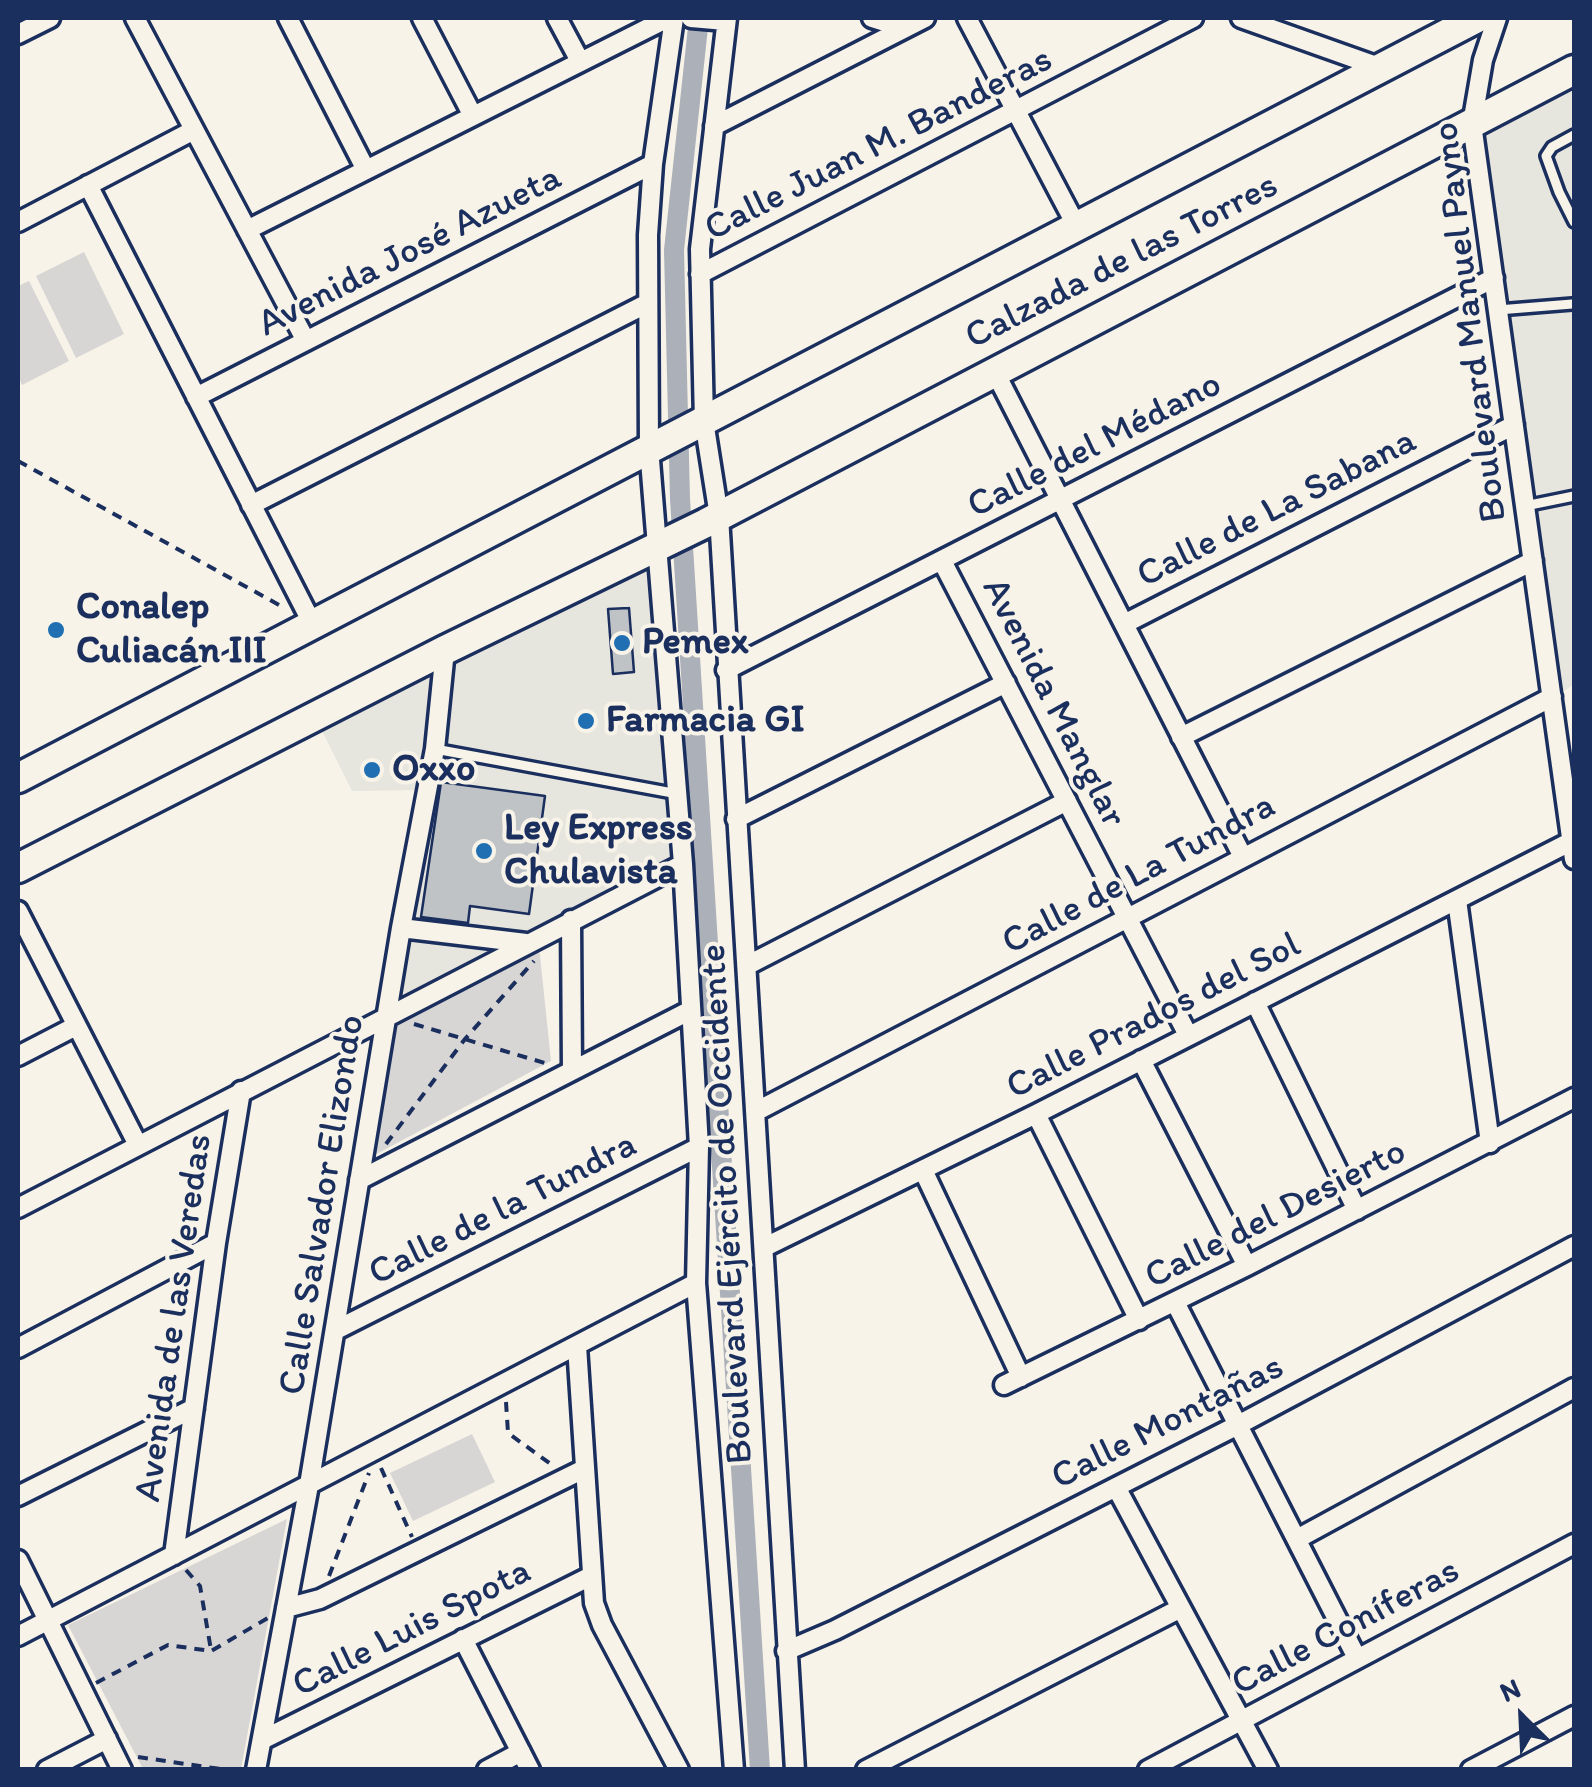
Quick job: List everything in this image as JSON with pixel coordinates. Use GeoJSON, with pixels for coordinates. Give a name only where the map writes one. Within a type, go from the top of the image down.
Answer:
{"type":"FeatureCollection","features":[{"type":"Feature","properties":{"kind":"main road","name":"Calzada de las Torres"},"geometry":{"type":"LineString","coordinates":[[18,778],[1477,18]]}},
{"type":"Feature","properties":{"kind":"main road","name":"Calzada de las Torres"},"geometry":{"type":"LineString","coordinates":[[667,541],[1574,70]]}},
{"type":"Feature","properties":{"kind":"main road"},"geometry":{"type":"LineString","coordinates":[[18,868],[667,541]]}},
{"type":"Feature","properties":{"kind":"street"},"geometry":{"type":"LineString","coordinates":[[18,34],[50,18]]}},
{"type":"Feature","properties":{"kind":"street"},"geometry":{"type":"LineString","coordinates":[[134,18],[306,341]]}},
{"type":"Feature","properties":{"kind":"street"},"geometry":{"type":"LineString","coordinates":[[288,18],[366,170]]}},
{"type":"Feature","properties":{"kind":"street"},"geometry":{"type":"LineString","coordinates":[[422,18],[473,116]]}},
{"type":"Feature","properties":{"kind":"street"},"geometry":{"type":"LineString","coordinates":[[558,18],[580,62]]}},
{"type":"Feature","properties":{"kind":"street"},"geometry":{"type":"LineString","coordinates":[[248,230],[671,18]]}},
{"type":"Feature","properties":{"kind":"street"},"geometry":{"type":"LineString","coordinates":[[671,18],[653,164],[646,304],[679,434]]}},
{"type":"Feature","properties":{"kind":"street"},"geometry":{"type":"LineString","coordinates":[[679,434],[700,274],[722,20],[690,18]]}},
{"type":"Feature","properties":{"kind":"street"},"geometry":{"type":"LineString","coordinates":[[872,18],[904,28]]}},
{"type":"Feature","properties":{"kind":"street"},"geometry":{"type":"LineString","coordinates":[[714,126],[926,18]]}},
{"type":"Feature","properties":{"kind":"street"},"geometry":{"type":"LineString","coordinates":[[967,18],[1076,225]]}},
{"type":"Feature","properties":{"kind":"street","name":"Calle Juan M. Banderas"},"geometry":{"type":"LineString","coordinates":[[700,274],[1194,18]]}},
{"type":"Feature","properties":{"kind":"street"},"geometry":{"type":"LineString","coordinates":[[1241,18],[1379,67]]}},
{"type":"Feature","properties":{"kind":"street","name":"Boulevard Manuel Payno"},"geometry":{"type":"LineString","coordinates":[[1498,18],[1483,60],[1472,124],[1573,850]]}},
{"type":"Feature","properties":{"kind":"street"},"geometry":{"type":"LineString","coordinates":[[18,222],[194,130]]}},
{"type":"Feature","properties":{"kind":"street","name":"Avenida José Azueta"},"geometry":{"type":"LineString","coordinates":[[196,398],[653,164]]}},
{"type":"Feature","properties":{"kind":"street"},"geometry":{"type":"LineString","coordinates":[[88,186],[312,623]]}},
{"type":"Feature","properties":{"kind":"street","name":"Calle del Médano"},"geometry":{"type":"LineString","coordinates":[[726,670],[1494,278]]}},
{"type":"Feature","properties":{"kind":"street"},"geometry":{"type":"LineString","coordinates":[[251,504],[646,304]]}},
{"type":"Feature","properties":{"kind":"street"},"geometry":{"type":"LineString","coordinates":[[994,370],[1243,857]]}},
{"type":"Feature","properties":{"kind":"street","name":"Calle de La Sabana"},"geometry":{"type":"LineString","coordinates":[[1124,624],[1514,425]]}},
{"type":"Feature","properties":{"kind":"street","name":"Boulevard Ejército de Occidente"},"geometry":{"type":"LineString","coordinates":[[679,434],[712,519],[726,670],[748,965],[795,1770]]}},
{"type":"Feature","properties":{"kind":"street","name":"Boulevard Ejército de Occidente"},"geometry":{"type":"LineString","coordinates":[[679,434],[667,541],[699,1147],[696,1283],[734,1770]]}},
{"type":"Feature","properties":{"kind":"street","name":"Avenida Manglar"},"geometry":{"type":"LineString","coordinates":[[942,561],[1188,1035]]}},
{"type":"Feature","properties":{"kind":"street"},"geometry":{"type":"LineString","coordinates":[[1182,737],[1533,561]]}},
{"type":"Feature","properties":{"kind":"street","name":"Calle Salvador Elizondo"},"geometry":{"type":"LineString","coordinates":[[256,1770],[309,1485],[401,928],[435,748],[445,650]]}},
{"type":"Feature","properties":{"kind":"street"},"geometry":{"type":"LineString","coordinates":[[736,819],[1006,683]]}},
{"type":"Feature","properties":{"kind":"street","name":"Calle de La Tundra"},"geometry":{"type":"LineString","coordinates":[[757,1111],[1552,697]]}},
{"type":"Feature","properties":{"kind":"street"},"geometry":{"type":"LineString","coordinates":[[748,965],[1067,801]]}},
{"type":"Feature","properties":{"kind":"street","name":"Calle Prados del Sol"},"geometry":{"type":"LineString","coordinates":[[765,1247],[1457,900],[1573,850]]}},
{"type":"Feature","properties":{"kind":"street"},"geometry":{"type":"LineString","coordinates":[[18,1208],[387,1016],[536,947],[571,920],[683,864]]}},
{"type":"Feature","properties":{"kind":"street"},"geometry":{"type":"LineString","coordinates":[[1457,900],[1490,1143]]}},
{"type":"Feature","properties":{"kind":"street"},"geometry":{"type":"LineString","coordinates":[[18,911],[138,1145]]}},
{"type":"Feature","properties":{"kind":"street"},"geometry":{"type":"LineString","coordinates":[[571,920],[572,1071]]}},
{"type":"Feature","properties":{"kind":"street"},"geometry":{"type":"LineString","coordinates":[[401,928],[536,947]]}},
{"type":"Feature","properties":{"kind":"street"},"geometry":{"type":"LineString","coordinates":[[1256,1002],[1357,1210]]}},
{"type":"Feature","properties":{"kind":"street"},"geometry":{"type":"LineString","coordinates":[[359,1180],[689,1012]]}},
{"type":"Feature","properties":{"kind":"street"},"geometry":{"type":"LineString","coordinates":[[18,1056],[76,1026]]}},
{"type":"Feature","properties":{"kind":"street"},"geometry":{"type":"LineString","coordinates":[[1141,1060],[1246,1266]]}},
{"type":"Feature","properties":{"kind":"street","name":"Avenida de las Veredas"},"geometry":{"type":"LineString","coordinates":[[174,1555],[241,1091]]}},
{"type":"Feature","properties":{"kind":"street","name":"Calle del Desierto"},"geometry":{"type":"LineString","coordinates":[[924,1170],[1012,1381],[1574,1098]]}},
{"type":"Feature","properties":{"kind":"street"},"geometry":{"type":"LineString","coordinates":[[1036,1114],[1138,1320]]}},
{"type":"Feature","properties":{"kind":"street","name":"Calle de la Tundra"},"geometry":{"type":"LineString","coordinates":[[336,1330],[699,1147]]}},
{"type":"Feature","properties":{"kind":"street"},"geometry":{"type":"LineString","coordinates":[[18,1348],[216,1244]]}},
{"type":"Feature","properties":{"kind":"street","name":"Calle Montañas"},"geometry":{"type":"LineString","coordinates":[[786,1650],[835,1630],[1238,1425],[1574,1246]]}},
{"type":"Feature","properties":{"kind":"street"},"geometry":{"type":"LineString","coordinates":[[18,1636],[380,1451],[696,1283]]}},
{"type":"Feature","properties":{"kind":"street"},"geometry":{"type":"LineString","coordinates":[[1175,1302],[1358,1658]]}},
{"type":"Feature","properties":{"kind":"street"},"geometry":{"type":"LineString","coordinates":[[576,1346],[576,1473],[594,1603],[679,1770]]}},
{"type":"Feature","properties":{"kind":"street"},"geometry":{"type":"LineString","coordinates":[[1297,1539],[1574,1388]]}},
{"type":"Feature","properties":{"kind":"street"},"geometry":{"type":"LineString","coordinates":[[18,1496],[194,1408]]}},
{"type":"Feature","properties":{"kind":"street"},"geometry":{"type":"LineString","coordinates":[[286,1608],[320,1599],[576,1473]]}},
{"type":"Feature","properties":{"kind":"street"},"geometry":{"type":"LineString","coordinates":[[1116,1487],[1268,1770]]}},
{"type":"Feature","properties":{"kind":"street","name":"Calle Coníferas"},"geometry":{"type":"LineString","coordinates":[[1148,1770],[1574,1544]]}},
{"type":"Feature","properties":{"kind":"street"},"geometry":{"type":"LineString","coordinates":[[18,1560],[114,1754],[47,1770]]}},
{"type":"Feature","properties":{"kind":"street","name":"Calle Luis Spota"},"geometry":{"type":"LineString","coordinates":[[262,1740],[591,1576]]}},
{"type":"Feature","properties":{"kind":"street"},"geometry":{"type":"LineString","coordinates":[[866,1770],[1181,1608]]}},
{"type":"Feature","properties":{"kind":"street"},"geometry":{"type":"LineString","coordinates":[[463,1640],[525,1761],[487,1770]]}},
{"type":"Feature","properties":{"kind":"street"},"geometry":{"type":"LineString","coordinates":[[1471,1770],[1574,1716]]}},
{"type":"Feature","properties":{"kind":"lane"},"geometry":{"type":"LineString","coordinates":[[1574,135],[1552,147],[1546,156],[1574,222]]}},
{"type":"Feature","properties":{"kind":"lane"},"geometry":{"type":"LineString","coordinates":[[1498,310],[1573,303],[1574,319]]}},
{"type":"Feature","properties":{"kind":"lane"},"geometry":{"type":"LineString","coordinates":[[1525,506],[1574,496]]}},
{"type":"Feature","properties":{"kind":"lane"},"geometry":{"type":"LineString","coordinates":[[435,748],[678,794]]}},
{"type":"Feature","properties":{"kind":"path"},"geometry":{"type":"LineString","coordinates":[[18,460],[312,623]]}},
{"type":"Feature","properties":{"kind":"path"},"geometry":{"type":"LineString","coordinates":[[382,1148],[536,947]]}},
{"type":"Feature","properties":{"kind":"path"},"geometry":{"type":"LineString","coordinates":[[387,1016],[572,1071]]}},
{"type":"Feature","properties":{"kind":"path"},"geometry":{"type":"LineString","coordinates":[[505,1383],[508,1433],[576,1473]]}},
{"type":"Feature","properties":{"kind":"path"},"geometry":{"type":"LineString","coordinates":[[380,1451],[418,1551]]}},
{"type":"Feature","properties":{"kind":"path"},"geometry":{"type":"LineString","coordinates":[[320,1599],[380,1451]]}},
{"type":"Feature","properties":{"kind":"path"},"geometry":{"type":"LineString","coordinates":[[174,1555],[200,1586],[211,1651]]}},
{"type":"Feature","properties":{"kind":"path"},"geometry":{"type":"LineString","coordinates":[[83,1690],[168,1645],[211,1651],[286,1608]]}},
{"type":"Feature","properties":{"kind":"path"},"geometry":{"type":"LineString","coordinates":[[114,1754],[227,1770]]}},
{"type":"Feature","properties":{"kind":"shaded area"},"geometry":{"type":"Polygon","coordinates":[[[1574,71],[1574,685],[1552,697],[1472,124],[1574,71]]]}},
{"type":"Feature","properties":{"kind":"shaded area"},"geometry":{"type":"Polygon","coordinates":[[[84,252],[124,334],[76,358],[36,276],[84,252]]]}},
{"type":"Feature","properties":{"kind":"shaded area"},"geometry":{"type":"Polygon","coordinates":[[[29,281],[69,361],[22,385],[18,376],[18,286],[29,281]]]}},
{"type":"Feature","properties":{"kind":"shaded area"},"geometry":{"type":"Polygon","coordinates":[[[659,545],[683,864],[387,1015],[426,790],[352,791],[315,717],[659,545]]]}},
{"type":"Feature","properties":{"kind":"shaded area"},"geometry":{"type":"Polygon","coordinates":[[[539,946],[551,1061],[369,1158],[390,1024],[539,946]]]}},
{"type":"Feature","properties":{"kind":"shaded area"},"geometry":{"type":"Polygon","coordinates":[[[472,1434],[495,1482],[413,1521],[390,1473],[472,1434]]]}},
{"type":"Feature","properties":{"kind":"shaded area"},"geometry":{"type":"Polygon","coordinates":[[[287,1519],[241,1769],[143,1769],[68,1625],[287,1519]]]}},
{"type":"Feature","properties":{"kind":"building"},"geometry":{"type":"Polygon","coordinates":[[[629,608],[634,672],[613,674],[608,609],[629,608]]]}},
{"type":"Feature","properties":{"kind":"building","name":"Ley Express Chulavista"},"geometry":{"type":"Polygon","coordinates":[[[441,782],[545,796],[529,914],[470,906],[468,923],[421,917],[441,782]]]}},
{"type":"Feature","properties":{"kind":"waterway"},"geometry":{"type":"LineString","coordinates":[[699,18],[674,250],[680,499],[760,1770]]}},
{"type":"Feature","properties":{"kind":"place","name":"Conalep Culiacán III"},"geometry":{"type":"Point","coordinates":[56,630]}},
{"type":"Feature","properties":{"kind":"place","name":"Pemex"},"geometry":{"type":"Point","coordinates":[622,643]}},
{"type":"Feature","properties":{"kind":"place","name":"Farmacia GI"},"geometry":{"type":"Point","coordinates":[586,721]}},
{"type":"Feature","properties":{"kind":"place","name":"Oxxo"},"geometry":{"type":"Point","coordinates":[372,770]}},
{"type":"Feature","properties":{"kind":"place","name":"Ley Express Chulavista"},"geometry":{"type":"Point","coordinates":[484,851]}}]}
